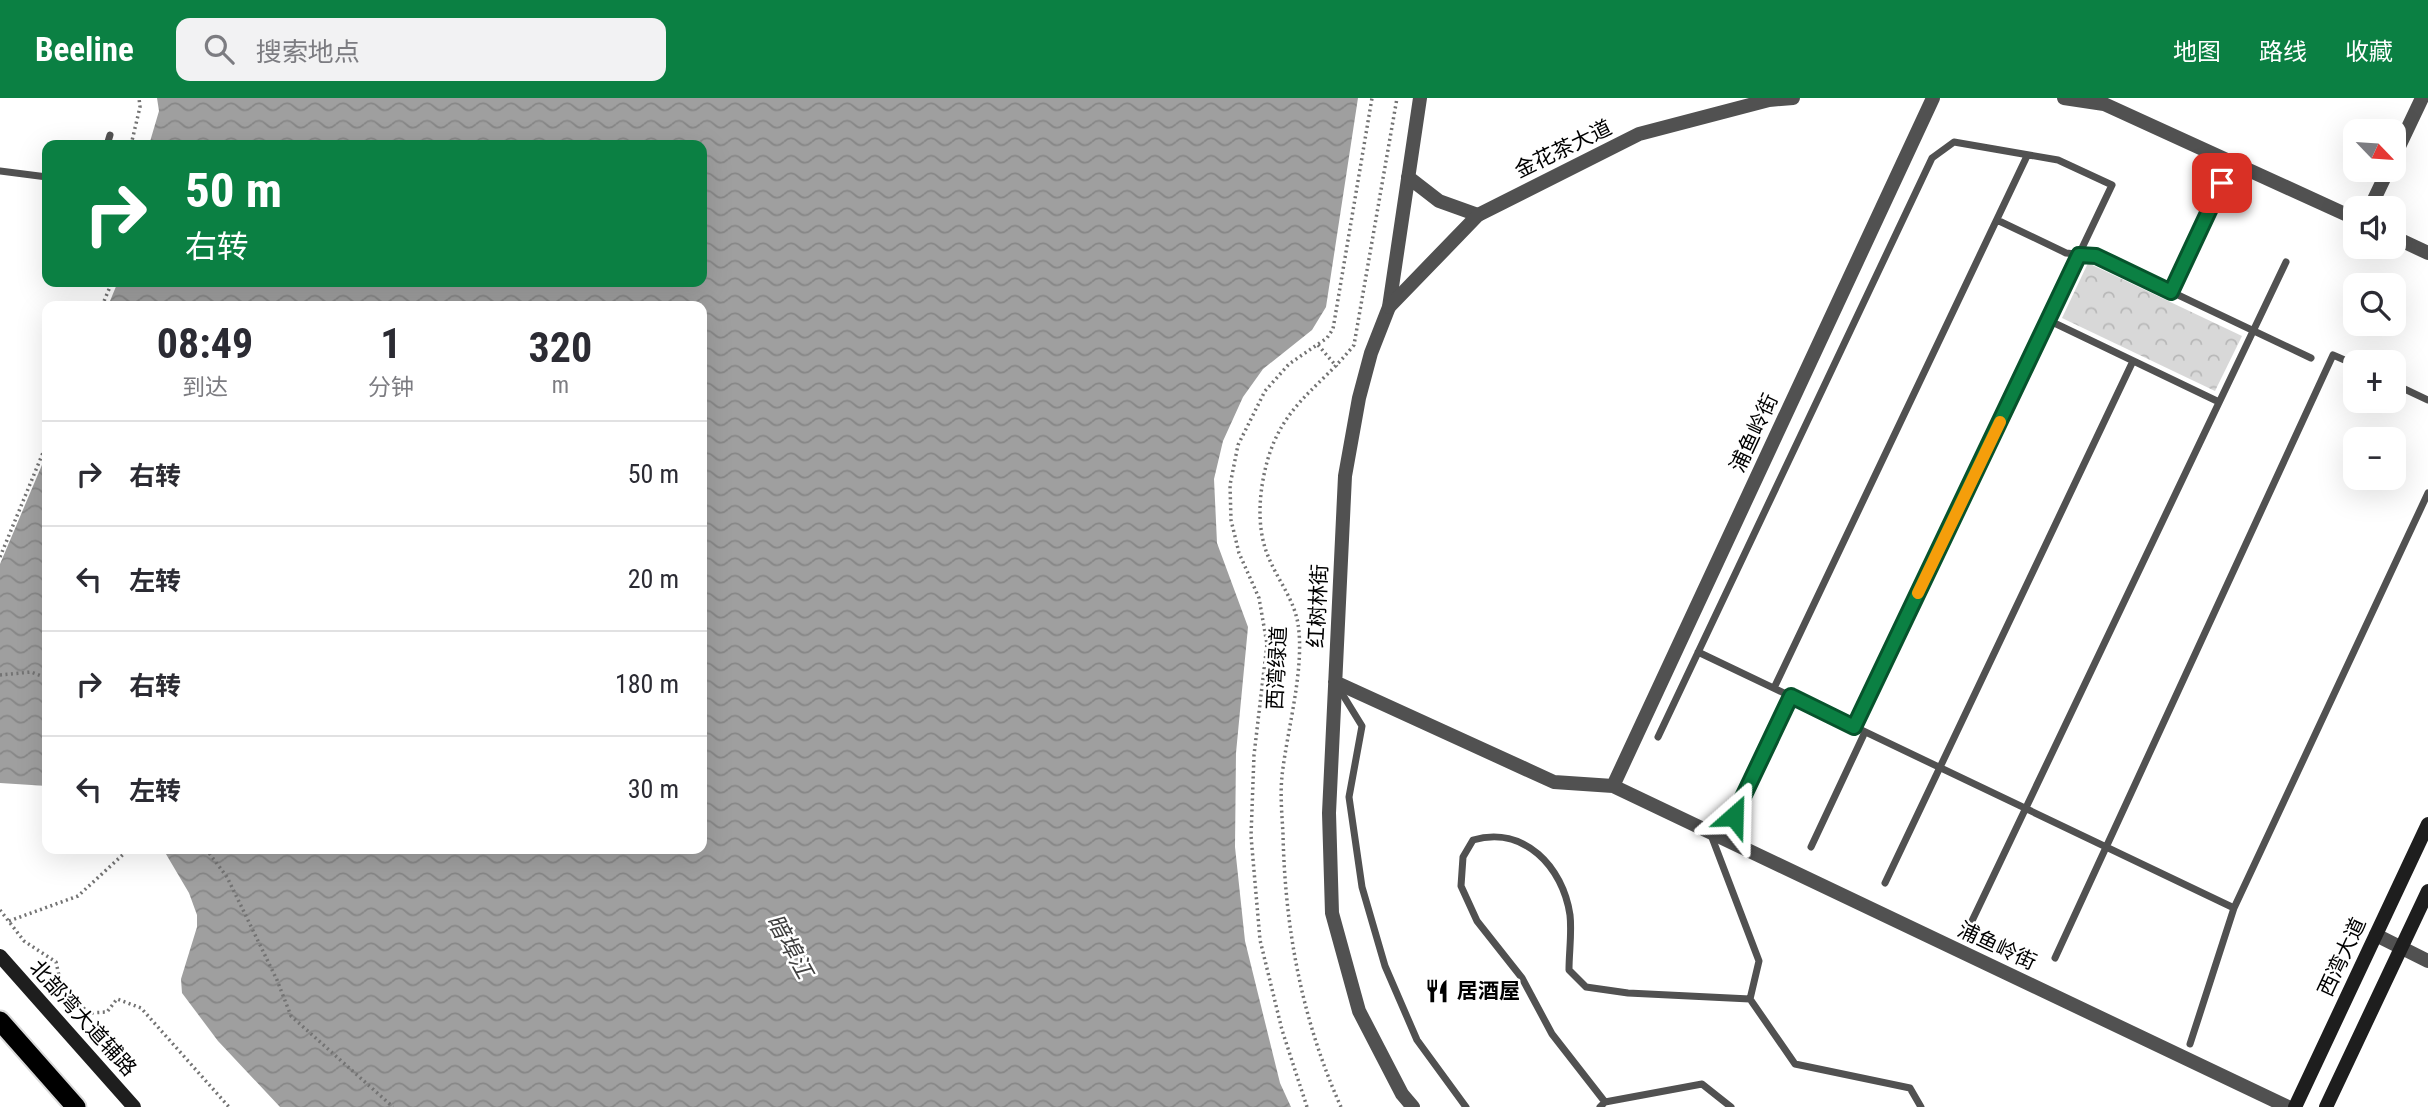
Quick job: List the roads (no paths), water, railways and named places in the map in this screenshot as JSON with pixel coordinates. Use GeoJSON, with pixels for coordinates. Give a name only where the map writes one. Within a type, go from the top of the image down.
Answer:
{"type":"FeatureCollection","features":[{"type":"Feature","properties":{"kind":"highway"},"geometry":{"type":"LineString","coordinates":[[0,1021],[76,1107]]}},
{"type":"Feature","properties":{"kind":"main road","name":"西湾大道"},"geometry":{"type":"LineString","coordinates":[[2295,1107],[2428,824]]}},
{"type":"Feature","properties":{"kind":"main road"},"geometry":{"type":"LineString","coordinates":[[2326,1107],[2428,891]]}},
{"type":"Feature","properties":{"kind":"main road","name":"北部湾大道辅路"},"geometry":{"type":"LineString","coordinates":[[0,956],[134,1107]]}},
{"type":"Feature","properties":{"kind":"street","name":"红树林街"},"geometry":{"type":"LineString","coordinates":[[1413,1107],[1402,1094],[1359,1011],[1332,913],[1329,813],[1345,476],[1359,398],[1371,353],[1389,307],[1420,98]]}},
{"type":"Feature","properties":{"kind":"street","name":"金花茶大道"},"geometry":{"type":"LineString","coordinates":[[1389,307],[1478,215],[1639,134],[1769,100],[1793,98]]}},
{"type":"Feature","properties":{"kind":"street","name":"浦鱼岭街"},"geometry":{"type":"LineString","coordinates":[[1613,786],[1933,98]]}},
{"type":"Feature","properties":{"kind":"street"},"geometry":{"type":"LineString","coordinates":[[2064,98],[2104,104],[2343,213]]}},
{"type":"Feature","properties":{"kind":"street"},"geometry":{"type":"LineString","coordinates":[[2406,132],[2422,98]]}},
{"type":"Feature","properties":{"kind":"street"},"geometry":{"type":"LineString","coordinates":[[1408,177],[1439,201],[1478,215]]}},
{"type":"Feature","properties":{"kind":"street"},"geometry":{"type":"LineString","coordinates":[[2406,243],[2428,253]]}},
{"type":"Feature","properties":{"kind":"street","name":"浦鱼岭街"},"geometry":{"type":"LineString","coordinates":[[1335,682],[1554,782],[1613,786],[2288,1107]]}},
{"type":"Feature","properties":{"kind":"street"},"geometry":{"type":"LineString","coordinates":[[2376,935],[2428,961]]}},
{"type":"Feature","properties":{"kind":"lane"},"geometry":{"type":"LineString","coordinates":[[108,140],[110,135]]}},
{"type":"Feature","properties":{"kind":"lane"},"geometry":{"type":"LineString","coordinates":[[1658,737],[1932,158],[1954,142],[2058,160],[2112,185],[1854,727]]}},
{"type":"Feature","properties":{"kind":"lane"},"geometry":{"type":"LineString","coordinates":[[1774,688],[2027,156]]}},
{"type":"Feature","properties":{"kind":"lane"},"geometry":{"type":"LineString","coordinates":[[2171,292],[2232,161]]}},
{"type":"Feature","properties":{"kind":"lane"},"geometry":{"type":"LineString","coordinates":[[0,171],[42,176]]}},
{"type":"Feature","properties":{"kind":"lane"},"geometry":{"type":"LineString","coordinates":[[1997,220],[2066,253],[2096,256],[2311,359]]}},
{"type":"Feature","properties":{"kind":"lane"},"geometry":{"type":"LineString","coordinates":[[1971,923],[2286,262]]}},
{"type":"Feature","properties":{"kind":"lane"},"geometry":{"type":"LineString","coordinates":[[2048,320],[2219,402]]}},
{"type":"Feature","properties":{"kind":"lane"},"geometry":{"type":"LineString","coordinates":[[2055,958],[2333,355],[2343,360]]}},
{"type":"Feature","properties":{"kind":"lane"},"geometry":{"type":"LineString","coordinates":[[1885,883],[2133,362]]}},
{"type":"Feature","properties":{"kind":"lane"},"geometry":{"type":"LineString","coordinates":[[2406,390],[2428,400]]}},
{"type":"Feature","properties":{"kind":"lane"},"geometry":{"type":"LineString","coordinates":[[2190,1044],[2234,908],[2428,493]]}},
{"type":"Feature","properties":{"kind":"lane"},"geometry":{"type":"LineString","coordinates":[[1698,652],[2234,908]]}},
{"type":"Feature","properties":{"kind":"lane"},"geometry":{"type":"LineString","coordinates":[[1335,682],[1362,726],[1349,797],[1362,887],[1385,966],[1417,1040],[1466,1107]]}},
{"type":"Feature","properties":{"kind":"lane"},"geometry":{"type":"LineString","coordinates":[[1734,816],[1791,696]]}},
{"type":"Feature","properties":{"kind":"lane"},"geometry":{"type":"LineString","coordinates":[[1811,846],[1865,732]]}},
{"type":"Feature","properties":{"kind":"lane"},"geometry":{"type":"LineString","coordinates":[[1710,833],[1759,961],[1750,999],[1795,1064],[1910,1088],[1921,1107]]}},
{"type":"Feature","properties":{"kind":"lane"},"geometry":{"type":"LineString","coordinates":[[1731,1107],[1702,1084],[1602,1105],[1552,1034],[1522,978],[1477,921],[1461,886],[1463,857],[1473,840],[1490,835],[1513,839],[1538,850],[1559,877],[1570,915],[1569,970],[1586,987],[1628,993],[1750,999]]}},
{"type":"Feature","properties":{"kind":"water","name":"暗埠江"},"geometry":{"type":"Polygon","coordinates":[[[157,98],[1358,98],[1326,307],[1312,330],[1263,369],[1243,397],[1223,441],[1214,479],[1217,543],[1248,627],[1236,753],[1235,847],[1245,941],[1280,1083],[1291,1107],[280,1107],[218,1041],[182,993],[181,979],[197,927],[197,915],[189,893],[166,854],[707,854],[707,301],[110,301],[116,287],[707,287],[707,140],[150,140],[159,111],[157,98]]]}},
{"type":"Feature","properties":{"kind":"water"},"geometry":{"type":"Polygon","coordinates":[[[42,465],[42,786],[0,783],[0,564],[42,465]]]}},
{"type":"Feature","properties":{"kind":"place","name":"居酒屋"},"geometry":{"type":"Point","coordinates":[1437,991]}}]}
